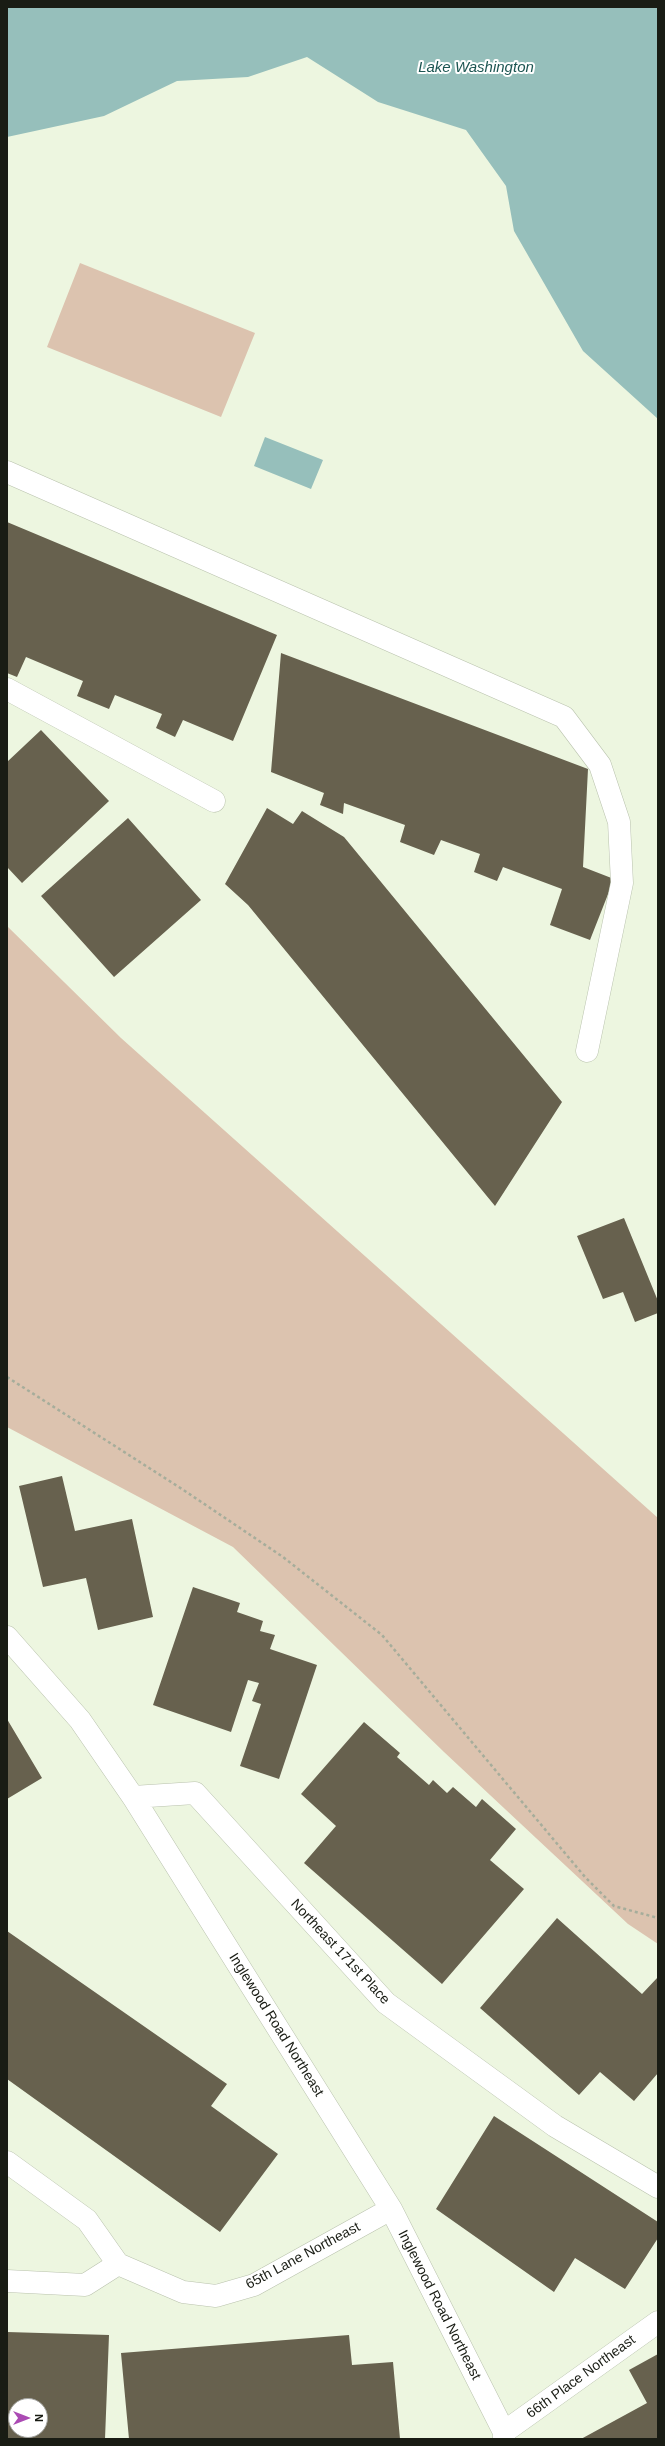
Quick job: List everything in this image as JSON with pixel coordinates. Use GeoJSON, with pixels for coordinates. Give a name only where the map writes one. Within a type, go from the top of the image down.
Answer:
{"type":"FeatureCollection","features":[{"type":"Feature","properties":{"kind":"street"},"geometry":{"type":"LineString","coordinates":[[7,472],[564,717],[600,765],[619,822],[622,883],[587,1051]]}},
{"type":"Feature","properties":{"kind":"street"},"geometry":{"type":"LineString","coordinates":[[7,689],[214,801]]}},
{"type":"Feature","properties":{"kind":"street","name":"Inglewood Road Northeast"},"geometry":{"type":"LineString","coordinates":[[7,1637],[80,1720],[133,1798],[391,2209],[504,2436]]}},
{"type":"Feature","properties":{"kind":"street","name":"Northeast 171st Place"},"geometry":{"type":"LineString","coordinates":[[133,1798],[195,1793],[386,2003],[555,2126],[658,2187]]}},
{"type":"Feature","properties":{"kind":"street"},"geometry":{"type":"LineString","coordinates":[[7,2162],[87,2220],[118,2264],[85,2285],[7,2281]]}},
{"type":"Feature","properties":{"kind":"street","name":"65th Lane Northeast"},"geometry":{"type":"LineString","coordinates":[[118,2264],[183,2292],[216,2296],[254,2285],[391,2209]]}},
{"type":"Feature","properties":{"kind":"street","name":"66th Place Northeast"},"geometry":{"type":"LineString","coordinates":[[504,2436],[658,2322]]}},
{"type":"Feature","properties":{"kind":"path"},"geometry":{"type":"LineString","coordinates":[[7,1378],[176,1484],[283,1557],[382,1635],[585,1877],[614,1906],[658,1918]]}},
{"type":"Feature","properties":{"kind":"shaded area"},"geometry":{"type":"Polygon","coordinates":[[[80,263],[255,333],[221,417],[47,347],[80,263]]]}},
{"type":"Feature","properties":{"kind":"shaded area"},"geometry":{"type":"Polygon","coordinates":[[[7,926],[121,1038],[658,1518],[658,1944],[628,1924],[444,1752],[233,1547],[7,1427],[7,926]]]}},
{"type":"Feature","properties":{"kind":"water","name":"Lake Washington"},"geometry":{"type":"Polygon","coordinates":[[[7,7],[658,7],[658,419],[583,351],[514,231],[506,186],[466,130],[378,102],[307,57],[248,77],[177,81],[104,116],[7,137],[7,7]]]}},
{"type":"Feature","properties":{"kind":"water"},"geometry":{"type":"Polygon","coordinates":[[[265,437],[323,460],[311,489],[254,466],[265,437]]]}},
{"type":"Feature","properties":{"kind":"building"},"geometry":{"type":"Polygon","coordinates":[[[7,522],[277,635],[233,741],[183,720],[175,737],[156,728],[162,714],[115,695],[109,709],[77,696],[83,681],[26,657],[17,677],[7,673],[7,522]]]}},
{"type":"Feature","properties":{"kind":"building"},"geometry":{"type":"Polygon","coordinates":[[[281,653],[588,769],[583,867],[614,879],[590,940],[550,925],[562,889],[503,867],[497,881],[474,872],[480,854],[441,840],[434,855],[400,842],[405,825],[344,803],[343,814],[320,805],[324,793],[271,772],[281,653]]]}},
{"type":"Feature","properties":{"kind":"building"},"geometry":{"type":"Polygon","coordinates":[[[41,730],[109,801],[22,883],[7,867],[7,762],[41,730]]]}},
{"type":"Feature","properties":{"kind":"building"},"geometry":{"type":"Polygon","coordinates":[[[267,808],[293,824],[302,811],[344,837],[562,1102],[495,1206],[248,905],[225,884],[267,808]]]}},
{"type":"Feature","properties":{"kind":"building"},"geometry":{"type":"Polygon","coordinates":[[[128,818],[201,900],[114,977],[41,896],[128,818]]]}},
{"type":"Feature","properties":{"kind":"building"},"geometry":{"type":"Polygon","coordinates":[[[624,1218],[658,1301],[658,1313],[635,1322],[623,1292],[603,1299],[577,1236],[624,1218]]]}},
{"type":"Feature","properties":{"kind":"building"},"geometry":{"type":"Polygon","coordinates":[[[62,1476],[75,1531],[132,1519],[153,1617],[98,1630],[86,1578],[43,1587],[19,1486],[62,1476]]]}},
{"type":"Feature","properties":{"kind":"building"},"geometry":{"type":"Polygon","coordinates":[[[193,1587],[240,1603],[237,1612],[263,1621],[260,1631],[275,1635],[270,1649],[317,1665],[279,1779],[240,1766],[261,1704],[252,1701],[259,1683],[248,1680],[231,1732],[153,1705],[193,1587]]]}},
{"type":"Feature","properties":{"kind":"building"},"geometry":{"type":"Polygon","coordinates":[[[7,1719],[42,1778],[7,1799],[7,1719]]]}},
{"type":"Feature","properties":{"kind":"building"},"geometry":{"type":"Polygon","coordinates":[[[364,1722],[400,1753],[397,1757],[429,1785],[433,1780],[447,1793],[453,1787],[476,1807],[482,1799],[516,1829],[490,1860],[524,1889],[442,1984],[304,1863],[336,1826],[301,1794],[364,1722]]]}},
{"type":"Feature","properties":{"kind":"building"},"geometry":{"type":"Polygon","coordinates":[[[557,1918],[642,1994],[658,1977],[658,2073],[634,2101],[600,2072],[579,2095],[480,2008],[557,1918]]]}},
{"type":"Feature","properties":{"kind":"building"},"geometry":{"type":"Polygon","coordinates":[[[7,1931],[227,2084],[211,2106],[278,2154],[220,2232],[7,2079],[7,1931]]]}},
{"type":"Feature","properties":{"kind":"building"},"geometry":{"type":"Polygon","coordinates":[[[494,2116],[658,2222],[658,2238],[625,2289],[575,2258],[554,2292],[436,2209],[494,2116]]]}},
{"type":"Feature","properties":{"kind":"building"},"geometry":{"type":"Polygon","coordinates":[[[7,2332],[109,2335],[105,2439],[7,2439],[7,2332]]]}},
{"type":"Feature","properties":{"kind":"building"},"geometry":{"type":"Polygon","coordinates":[[[349,2335],[352,2365],[393,2362],[400,2439],[129,2439],[121,2353],[349,2335]]]}},
{"type":"Feature","properties":{"kind":"building"},"geometry":{"type":"Polygon","coordinates":[[[658,2354],[658,2439],[581,2439],[647,2403],[629,2370],[658,2354]]]}}]}
